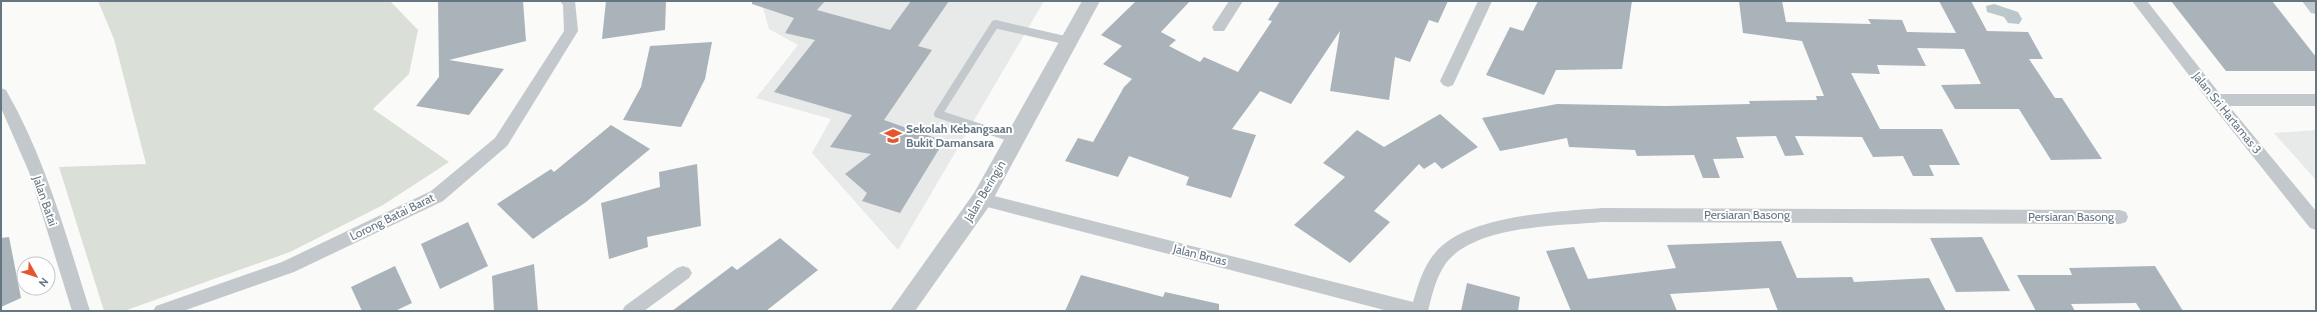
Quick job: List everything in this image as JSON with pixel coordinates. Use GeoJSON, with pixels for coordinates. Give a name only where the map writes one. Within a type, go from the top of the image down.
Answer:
{"type":"FeatureCollection","features":[{"type":"Feature","properties":{"kind":"street","name":"Lorong Batai Barat"},"geometry":{"type":"LineString","coordinates":[[162,311],[288,267],[437,196],[501,142],[571,31],[570,4],[567,1]]}},
{"type":"Feature","properties":{"kind":"street","name":"Jalan Beringin"},"geometry":{"type":"LineString","coordinates":[[902,311],[982,199],[1016,140],[1090,1]]}},
{"type":"Feature","properties":{"kind":"street"},"geometry":{"type":"LineString","coordinates":[[1219,28],[1236,1]]}},
{"type":"Feature","properties":{"kind":"street"},"geometry":{"type":"LineString","coordinates":[[1448,81],[1485,1]]}},
{"type":"Feature","properties":{"kind":"street","name":"Jalan Sri Hartamas 3"},"geometry":{"type":"LineString","coordinates":[[2139,1],[2216,100],[2316,223]]}},
{"type":"Feature","properties":{"kind":"street"},"geometry":{"type":"LineString","coordinates":[[2309,1],[2316,9]]}},
{"type":"Feature","properties":{"kind":"street","name":"Jalan Batai"},"geometry":{"type":"LineString","coordinates":[[1,94],[16,119],[41,187],[81,311]]}},
{"type":"Feature","properties":{"kind":"street"},"geometry":{"type":"LineString","coordinates":[[2216,100],[2316,100]]}},
{"type":"Feature","properties":{"kind":"street","name":"Jalan Bruas"},"geometry":{"type":"LineString","coordinates":[[982,199],[1418,311]]}},
{"type":"Feature","properties":{"kind":"street","name":"Persiaran Basong"},"geometry":{"type":"LineString","coordinates":[[1418,311],[1431,273],[1446,252],[1474,235],[1525,223],[1602,215],[2120,217]]}},
{"type":"Feature","properties":{"kind":"street"},"geometry":{"type":"LineString","coordinates":[[631,311],[684,272]]}},
{"type":"Feature","properties":{"kind":"lane"},"geometry":{"type":"LineString","coordinates":[[1016,140],[938,114],[996,24],[1069,41]]}},
{"type":"Feature","properties":{"kind":"shaded area"},"geometry":{"type":"Polygon","coordinates":[[[98,1],[390,1],[418,30],[409,74],[373,109],[449,162],[383,205],[290,252],[124,311],[104,311],[59,167],[146,164],[114,39],[98,1]]]}},
{"type":"Feature","properties":{"kind":"shaded area","name":"Sekolah Kebangsaan Bukit Damansara"},"geometry":{"type":"Polygon","coordinates":[[[761,1],[1044,1],[898,250],[812,153],[831,119],[756,98],[798,45],[769,29],[761,1]]]}},
{"type":"Feature","properties":{"kind":"shaded area"},"geometry":{"type":"Polygon","coordinates":[[[1994,4],[2018,12],[2022,19],[2019,24],[2008,23],[2004,17],[1987,12],[1986,6],[1994,4]]]}},
{"type":"Feature","properties":{"kind":"shaded area"},"geometry":{"type":"Polygon","coordinates":[[[2316,130],[2316,180],[2274,133],[2316,130]]]}},
{"type":"Feature","properties":{"kind":"building"},"geometry":{"type":"Polygon","coordinates":[[[438,1],[523,1],[526,41],[449,60],[504,69],[469,115],[416,106],[439,77],[438,1]]]}},
{"type":"Feature","properties":{"kind":"building"},"geometry":{"type":"Polygon","coordinates":[[[606,1],[666,1],[665,30],[602,39],[606,1]]]}},
{"type":"Feature","properties":{"kind":"building"},"geometry":{"type":"Polygon","coordinates":[[[752,1],[825,1],[817,10],[890,30],[911,1],[949,1],[918,46],[932,50],[884,120],[944,141],[900,213],[862,201],[867,193],[845,174],[871,154],[830,147],[852,115],[774,92],[815,40],[785,33],[794,18],[752,4],[752,1]]]}},
{"type":"Feature","properties":{"kind":"building"},"geometry":{"type":"Polygon","coordinates":[[[1136,1],[1190,1],[1161,32],[1176,40],[1169,46],[1200,62],[1204,57],[1238,72],[1272,21],[1268,20],[1280,1],[1448,1],[1438,23],[1429,20],[1410,62],[1395,57],[1389,100],[1330,91],[1340,31],[1291,104],[1260,91],[1232,129],[1256,135],[1231,198],[1186,185],[1189,177],[1129,156],[1118,177],[1065,161],[1078,138],[1093,142],[1124,87],[1132,79],[1103,64],[1122,46],[1101,35],[1136,1]]]}},
{"type":"Feature","properties":{"kind":"building"},"geometry":{"type":"Polygon","coordinates":[[[1538,1],[1632,1],[1622,69],[1556,70],[1544,95],[1486,75],[1510,27],[1523,31],[1538,1]]]}},
{"type":"Feature","properties":{"kind":"building"},"geometry":{"type":"Polygon","coordinates":[[[1739,1],[1782,1],[1786,22],[1871,24],[1868,19],[1902,20],[1907,32],[1956,33],[1939,1],[1971,1],[1987,31],[2028,32],[2043,59],[2029,59],[2055,98],[2062,98],[2102,159],[2051,160],[2019,109],[1955,109],[1941,85],[1981,84],[1964,49],[1917,48],[1926,66],[1877,65],[1880,74],[1851,73],[1880,129],[1942,129],[1960,165],[1929,165],[1934,176],[1913,176],[1903,156],[1873,157],[1862,137],[1795,136],[1804,155],[1785,156],[1776,136],[1736,137],[1744,158],[1713,159],[1720,178],[1703,178],[1694,155],[1637,156],[1635,150],[1569,147],[1567,138],[1500,151],[1482,118],[1557,104],[1666,106],[1750,104],[1749,101],[1817,100],[1816,96],[1824,96],[1802,41],[1743,33],[1739,1]]]}},
{"type":"Feature","properties":{"kind":"building"},"geometry":{"type":"Polygon","coordinates":[[[2171,1],[2272,1],[2316,57],[2316,71],[2226,71],[2171,1]]]}},
{"type":"Feature","properties":{"kind":"building"},"geometry":{"type":"Polygon","coordinates":[[[712,42],[705,79],[681,127],[623,120],[641,87],[650,46],[712,42]]]}},
{"type":"Feature","properties":{"kind":"building"},"geometry":{"type":"Polygon","coordinates":[[[1440,114],[1478,147],[1442,169],[1435,162],[1424,169],[1419,164],[1374,211],[1390,222],[1350,263],[1294,225],[1345,177],[1323,163],[1357,130],[1384,147],[1440,114]]]}},
{"type":"Feature","properties":{"kind":"building"},"geometry":{"type":"Polygon","coordinates":[[[611,125],[650,149],[586,202],[533,239],[497,204],[551,169],[554,172],[611,125]]]}},
{"type":"Feature","properties":{"kind":"building"},"geometry":{"type":"Polygon","coordinates":[[[697,164],[701,226],[647,237],[648,247],[609,259],[601,203],[660,187],[659,172],[697,164]]]}},
{"type":"Feature","properties":{"kind":"building"},"geometry":{"type":"Polygon","coordinates":[[[468,222],[488,266],[440,289],[421,244],[468,222]]]}},
{"type":"Feature","properties":{"kind":"building"},"geometry":{"type":"Polygon","coordinates":[[[9,237],[16,273],[16,296],[21,296],[21,298],[1,307],[1,238],[9,237]]]}},
{"type":"Feature","properties":{"kind":"building"},"geometry":{"type":"Polygon","coordinates":[[[1982,237],[2010,291],[1956,292],[1930,238],[1982,237]]]}},
{"type":"Feature","properties":{"kind":"building"},"geometry":{"type":"Polygon","coordinates":[[[780,238],[818,270],[766,311],[672,311],[732,266],[737,270],[780,238]]]}},
{"type":"Feature","properties":{"kind":"building"},"geometry":{"type":"Polygon","coordinates":[[[1781,241],[1797,278],[1852,277],[1854,282],[1929,278],[1946,311],[1778,311],[1769,288],[1670,294],[1677,311],[1571,311],[1546,251],[1574,247],[1588,279],[1676,268],[1667,245],[1781,241]]]}},
{"type":"Feature","properties":{"kind":"building"},"geometry":{"type":"Polygon","coordinates":[[[534,264],[538,311],[494,311],[492,276],[534,264]]]}},
{"type":"Feature","properties":{"kind":"building"},"geometry":{"type":"Polygon","coordinates":[[[395,266],[412,303],[395,311],[362,311],[351,287],[395,266]]]}},
{"type":"Feature","properties":{"kind":"building"},"geometry":{"type":"Polygon","coordinates":[[[2155,266],[2183,311],[2141,311],[2136,303],[2071,304],[2075,311],[2036,311],[2017,275],[2072,275],[2069,268],[2155,266]]]}},
{"type":"Feature","properties":{"kind":"building"},"geometry":{"type":"Polygon","coordinates":[[[1081,275],[1163,297],[1165,292],[1219,304],[1219,311],[1065,311],[1081,275]]]}},
{"type":"Feature","properties":{"kind":"building"},"geometry":{"type":"Polygon","coordinates":[[[1467,283],[1520,297],[1518,311],[1461,311],[1467,283]]]}},
{"type":"Feature","properties":{"kind":"place","name":"Sekolah Kebangsaan Bukit Damansara"},"geometry":{"type":"Point","coordinates":[893,136]}}]}
